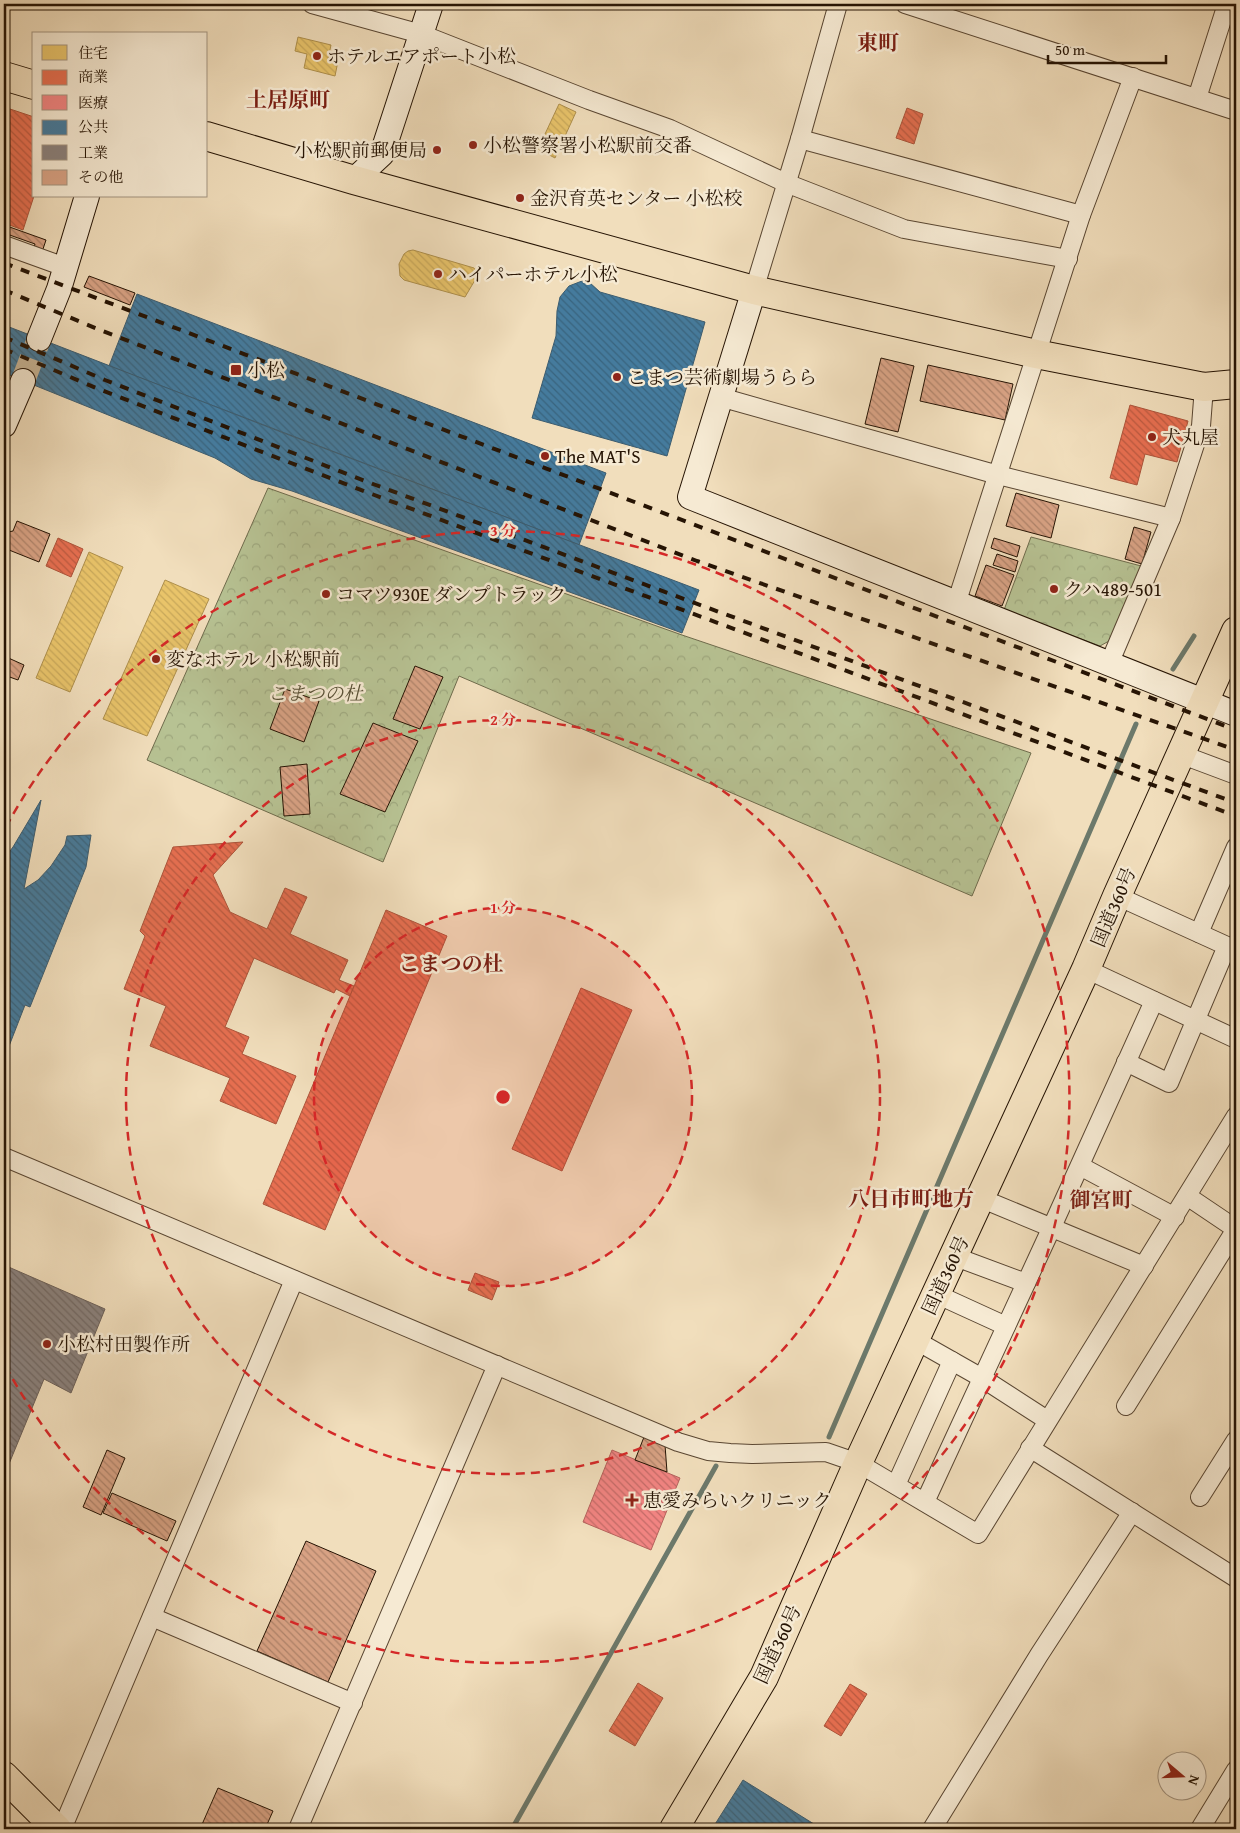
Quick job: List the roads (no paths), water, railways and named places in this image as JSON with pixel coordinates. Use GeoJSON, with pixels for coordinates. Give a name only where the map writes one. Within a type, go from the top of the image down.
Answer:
{"type":"FeatureCollection","features":[{"type":"Feature","properties":{"kind":"main road"},"geometry":{"type":"LineString","coordinates":[[4,76],[32,84]]}},
{"type":"Feature","properties":{"kind":"main road"},"geometry":{"type":"LineString","coordinates":[[208,137],[354,180],[754,290],[1036,354],[1204,387],[1236,384]]}},
{"type":"Feature","properties":{"kind":"main road","name":"国道360号"},"geometry":{"type":"LineString","coordinates":[[674,1829],[764,1677],[858,1463],[1086,969],[1116,896],[1236,631]]}},
{"type":"Feature","properties":{"kind":"main road"},"geometry":{"type":"LineString","coordinates":[[4,1776],[57,1829]]}},
{"type":"Feature","properties":{"kind":"street"},"geometry":{"type":"LineString","coordinates":[[312,4],[421,34],[589,100],[670,129],[786,183],[904,229],[1068,259]]}},
{"type":"Feature","properties":{"kind":"street"},"geometry":{"type":"LineString","coordinates":[[354,180],[382,154],[431,4]]}},
{"type":"Feature","properties":{"kind":"street"},"geometry":{"type":"LineString","coordinates":[[838,4],[800,139],[690,497],[1236,714]]}},
{"type":"Feature","properties":{"kind":"street"},"geometry":{"type":"LineString","coordinates":[[905,4],[1236,111]]}},
{"type":"Feature","properties":{"kind":"street"},"geometry":{"type":"LineString","coordinates":[[1197,98],[1227,4]]}},
{"type":"Feature","properties":{"kind":"street"},"geometry":{"type":"LineString","coordinates":[[956,604],[1081,215],[1133,77]]}},
{"type":"Feature","properties":{"kind":"street"},"geometry":{"type":"LineString","coordinates":[[800,139],[1081,215]]}},
{"type":"Feature","properties":{"kind":"street"},"geometry":{"type":"LineString","coordinates":[[39,339],[59,289],[86,198]]}},
{"type":"Feature","properties":{"kind":"street"},"geometry":{"type":"LineString","coordinates":[[4,244],[65,268]]}},
{"type":"Feature","properties":{"kind":"street"},"geometry":{"type":"LineString","coordinates":[[4,425],[23,381]]}},
{"type":"Feature","properties":{"kind":"street"},"geometry":{"type":"LineString","coordinates":[[1108,664],[1171,518],[1201,426],[1204,387]]}},
{"type":"Feature","properties":{"kind":"street"},"geometry":{"type":"LineString","coordinates":[[720,397],[998,475],[1171,518]]}},
{"type":"Feature","properties":{"kind":"street"},"geometry":{"type":"LineString","coordinates":[[1180,754],[1236,775]]}},
{"type":"Feature","properties":{"kind":"street"},"geometry":{"type":"LineString","coordinates":[[1199,933],[1236,847]]}},
{"type":"Feature","properties":{"kind":"street"},"geometry":{"type":"LineString","coordinates":[[1116,896],[1227,946],[1169,1083],[1126,1062]]}},
{"type":"Feature","properties":{"kind":"street"},"geometry":{"type":"LineString","coordinates":[[1086,969],[1236,1038]]}},
{"type":"Feature","properties":{"kind":"street"},"geometry":{"type":"LineString","coordinates":[[925,1502],[1154,1001]]}},
{"type":"Feature","properties":{"kind":"street"},"geometry":{"type":"LineString","coordinates":[[4,1157],[678,1442],[708,1451],[752,1454],[826,1452],[858,1463],[978,1534],[1236,1116]]}},
{"type":"Feature","properties":{"kind":"street"},"geometry":{"type":"LineString","coordinates":[[1080,1166],[1175,1217]]}},
{"type":"Feature","properties":{"kind":"street"},"geometry":{"type":"LineString","coordinates":[[1126,1406],[1236,1229],[1187,1196]]}},
{"type":"Feature","properties":{"kind":"street"},"geometry":{"type":"LineString","coordinates":[[980,1198],[1144,1266]]}},
{"type":"Feature","properties":{"kind":"street"},"geometry":{"type":"LineString","coordinates":[[953,1256],[1026,1283]]}},
{"type":"Feature","properties":{"kind":"street"},"geometry":{"type":"LineString","coordinates":[[62,1829],[294,1280]]}},
{"type":"Feature","properties":{"kind":"street"},"geometry":{"type":"LineString","coordinates":[[936,1294],[1006,1326]]}},
{"type":"Feature","properties":{"kind":"street"},"geometry":{"type":"LineString","coordinates":[[915,1340],[982,1378],[1047,1420]]}},
{"type":"Feature","properties":{"kind":"street"},"geometry":{"type":"LineString","coordinates":[[896,1485],[952,1362]]}},
{"type":"Feature","properties":{"kind":"street"},"geometry":{"type":"LineString","coordinates":[[298,1829],[497,1365]]}},
{"type":"Feature","properties":{"kind":"street"},"geometry":{"type":"LineString","coordinates":[[1200,1498],[1236,1440]]}},
{"type":"Feature","properties":{"kind":"street"},"geometry":{"type":"LineString","coordinates":[[1030,1448],[1236,1578]]}},
{"type":"Feature","properties":{"kind":"street"},"geometry":{"type":"LineString","coordinates":[[932,1829],[1039,1656],[1132,1512]]}},
{"type":"Feature","properties":{"kind":"street"},"geometry":{"type":"LineString","coordinates":[[152,1617],[353,1703]]}},
{"type":"Feature","properties":{"kind":"street"},"geometry":{"type":"LineString","coordinates":[[1200,1829],[1236,1770]]}},
{"type":"Feature","properties":{"kind":"waterway"},"geometry":{"type":"LineString","coordinates":[[1173,669],[1194,636]]}},
{"type":"Feature","properties":{"kind":"waterway"},"geometry":{"type":"LineString","coordinates":[[829,1437],[1136,724]]}},
{"type":"Feature","properties":{"kind":"waterway"},"geometry":{"type":"LineString","coordinates":[[512,1829],[716,1466]]}},
{"type":"Feature","properties":{"kind":"tunnel"},"geometry":{"type":"LineString","coordinates":[[23,381],[39,339]]}},
{"type":"Feature","properties":{"kind":"railway"},"geometry":{"type":"LineString","coordinates":[[4,263],[1236,730]]}},
{"type":"Feature","properties":{"kind":"railway"},"geometry":{"type":"LineString","coordinates":[[4,290],[100,330],[697,561],[1236,750]]}},
{"type":"Feature","properties":{"kind":"railway"},"geometry":{"type":"LineString","coordinates":[[4,337],[105,380],[373,484],[1236,803]]}},
{"type":"Feature","properties":{"kind":"railway"},"geometry":{"type":"LineString","coordinates":[[4,349],[101,390],[369,493],[1236,816]]}},
{"type":"Feature","properties":{"kind":"place","name":"ホテルエアポート小松"},"geometry":{"type":"Point","coordinates":[317,56]}},
{"type":"Feature","properties":{"kind":"place","name":"小松警察署小松駅前交番"},"geometry":{"type":"Point","coordinates":[473,145]}},
{"type":"Feature","properties":{"kind":"place","name":"小松駅前郵便局"},"geometry":{"type":"Point","coordinates":[437,150]}},
{"type":"Feature","properties":{"kind":"place","name":"金沢育英センター 小松校"},"geometry":{"type":"Point","coordinates":[520,198]}},
{"type":"Feature","properties":{"kind":"place","name":"ハイパーホテル小松"},"geometry":{"type":"Point","coordinates":[438,274]}},
{"type":"Feature","properties":{"kind":"place","name":"小松"},"geometry":{"type":"Point","coordinates":[236,370]}},
{"type":"Feature","properties":{"kind":"place","name":"こまつ芸術劇場うらら"},"geometry":{"type":"Point","coordinates":[617,377]}},
{"type":"Feature","properties":{"kind":"place","name":"犬丸屋"},"geometry":{"type":"Point","coordinates":[1152,437]}},
{"type":"Feature","properties":{"kind":"place","name":"The MAT'S"},"geometry":{"type":"Point","coordinates":[545,456]}},
{"type":"Feature","properties":{"kind":"place","name":"クハ489-501"},"geometry":{"type":"Point","coordinates":[1054,589]}},
{"type":"Feature","properties":{"kind":"place","name":"コマツ930E ダンプトラック"},"geometry":{"type":"Point","coordinates":[326,594]}},
{"type":"Feature","properties":{"kind":"place","name":"変なホテル 小松駅前"},"geometry":{"type":"Point","coordinates":[156,659]}},
{"type":"Feature","properties":{"kind":"place","name":"小松村田製作所"},"geometry":{"type":"Point","coordinates":[47,1344]}},
{"type":"Feature","properties":{"kind":"place","name":"恵愛みらいクリニック"},"geometry":{"type":"Point","coordinates":[632,1500]}},
{"type":"Feature","properties":{"kind":"district","name":"東町"},"geometry":{"type":"Point","coordinates":[878,42]}},
{"type":"Feature","properties":{"kind":"district","name":"土居原町"},"geometry":{"type":"Point","coordinates":[288,99]}},
{"type":"Feature","properties":{"kind":"district","name":"こまつの杜"},"geometry":{"type":"Point","coordinates":[451,963]}},
{"type":"Feature","properties":{"kind":"district","name":"八日市町地方"},"geometry":{"type":"Point","coordinates":[911,1198]}},
{"type":"Feature","properties":{"kind":"district","name":"御宮町"},"geometry":{"type":"Point","coordinates":[1101,1199]}}]}
